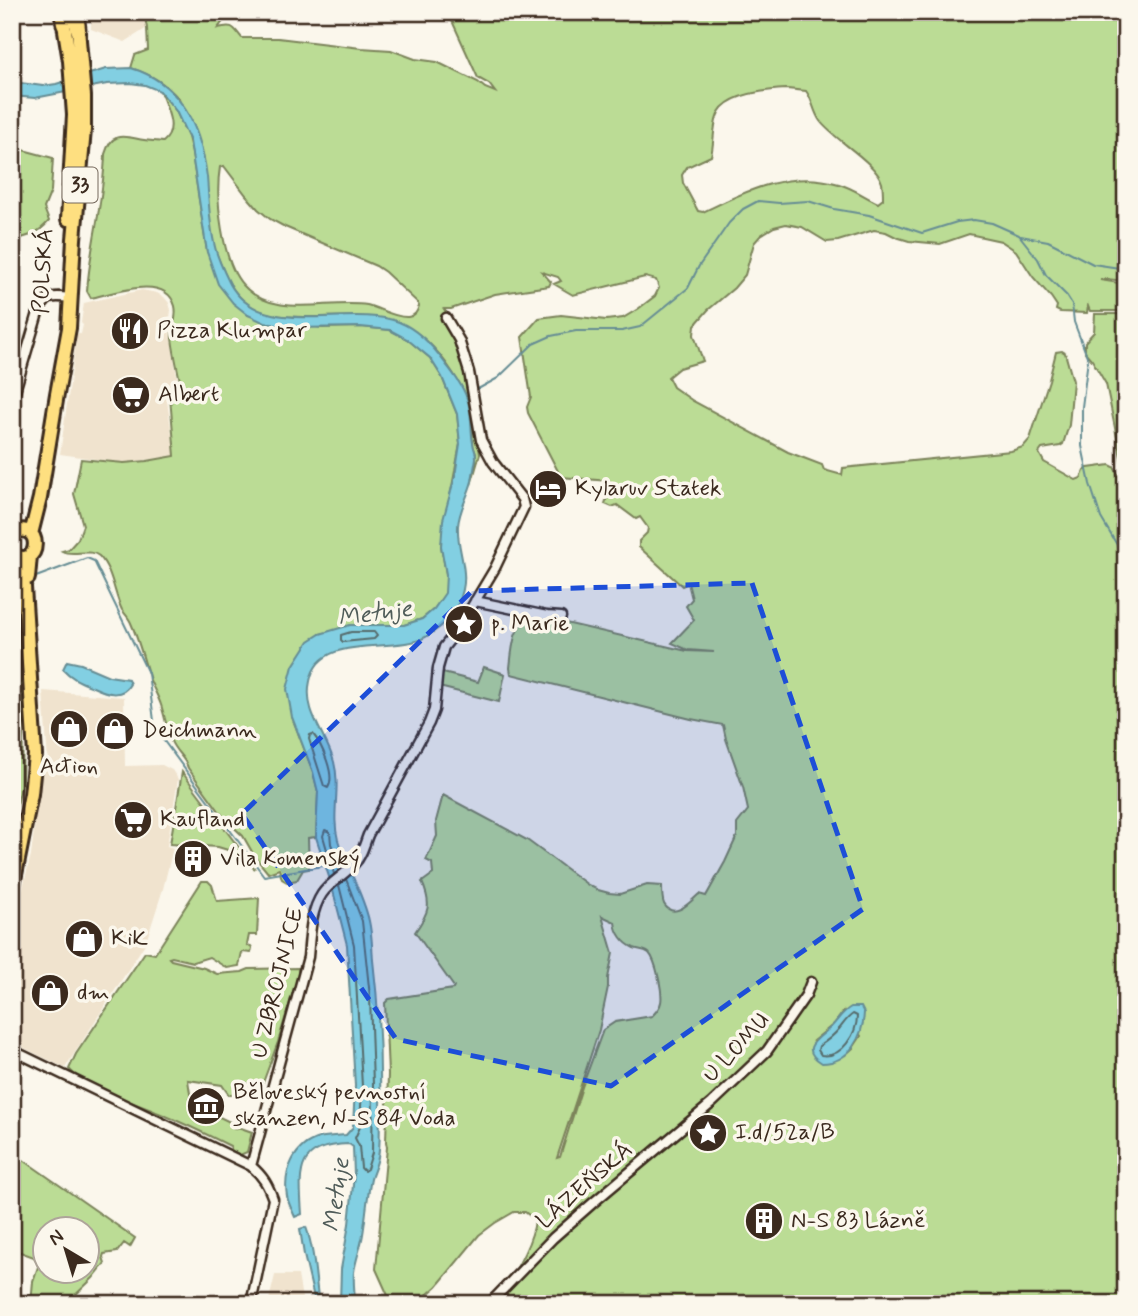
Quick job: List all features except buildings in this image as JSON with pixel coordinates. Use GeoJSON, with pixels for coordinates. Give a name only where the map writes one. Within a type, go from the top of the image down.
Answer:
{"type":"FeatureCollection","features":[{"type":"Feature","properties":{"kind":"highway"},"geometry":{"type":"LineString","coordinates":[[68,22],[76,12]]}},
{"type":"Feature","properties":{"kind":"main road","name":"POLSKÁ"},"geometry":{"type":"LineString","coordinates":[[23,533],[40,498],[57,394],[68,298],[79,130],[76,61],[68,22]]}},
{"type":"Feature","properties":{"kind":"main road"},"geometry":{"type":"LineString","coordinates":[[12,890],[24,835],[35,755],[21,556],[34,551],[36,545],[23,533]]}},
{"type":"Feature","properties":{"kind":"street"},"geometry":{"type":"LineString","coordinates":[[12,401],[43,303],[55,296],[68,298]]}},
{"type":"Feature","properties":{"kind":"street"},"geometry":{"type":"LineString","coordinates":[[446,318],[464,354],[481,440],[493,462],[516,488],[524,507],[495,568],[475,601],[561,617]]}},
{"type":"Feature","properties":{"kind":"street","name":"U ZBROJNICE"},"geometry":{"type":"LineString","coordinates":[[251,1166],[308,957],[312,923],[319,900],[326,889],[355,863],[361,854],[368,835],[429,723],[434,710],[440,656],[444,647],[475,601]]}},
{"type":"Feature","properties":{"kind":"street","name":"U LOMU"},"geometry":{"type":"LineString","coordinates":[[712,1103],[767,1051],[806,995],[811,982]]}},
{"type":"Feature","properties":{"kind":"street"},"geometry":{"type":"LineString","coordinates":[[12,1050],[251,1166],[262,1176],[273,1199],[251,1304]]}},
{"type":"Feature","properties":{"kind":"street","name":"LÁZEŇSKÁ"},"geometry":{"type":"LineString","coordinates":[[489,1304],[553,1238],[712,1103]]}},
{"type":"Feature","properties":{"kind":"highlighted area"},"geometry":{"type":"Polygon","coordinates":[[[752,583],[863,909],[611,1086],[396,1039],[242,814],[472,591],[752,583]]]}},
{"type":"Feature","properties":{"kind":"shaded area"},"geometry":{"type":"Polygon","coordinates":[[[91,12],[144,12],[147,28],[125,42],[91,29],[91,12]]]}},
{"type":"Feature","properties":{"kind":"shaded area"},"geometry":{"type":"Polygon","coordinates":[[[142,290],[164,297],[171,310],[169,325],[179,389],[166,393],[175,456],[124,463],[60,454],[77,334],[81,334],[83,325],[84,303],[142,290]]]}},
{"type":"Feature","properties":{"kind":"shaded area"},"geometry":{"type":"Polygon","coordinates":[[[43,691],[124,697],[125,766],[162,765],[172,770],[178,779],[167,846],[173,848],[146,942],[65,1068],[12,1040],[12,930],[31,855],[42,764],[48,762],[43,691]]]}},
{"type":"Feature","properties":{"kind":"shaded area"},"geometry":{"type":"Polygon","coordinates":[[[275,1275],[298,1275],[303,1304],[268,1304],[275,1275]]]}},
{"type":"Feature","properties":{"kind":"green space"},"geometry":{"type":"Polygon","coordinates":[[[144,12],[230,12],[218,28],[232,27],[242,38],[278,38],[391,50],[415,59],[437,62],[495,92],[489,84],[478,78],[448,12],[1126,12],[1126,281],[1100,280],[1126,284],[1126,311],[1090,311],[1088,306],[1087,313],[1056,310],[1057,306],[1051,297],[1033,277],[1016,251],[1001,241],[969,234],[940,244],[909,241],[874,230],[827,242],[802,227],[786,224],[761,235],[754,243],[745,275],[695,325],[694,335],[703,361],[679,368],[668,377],[673,387],[693,401],[788,452],[822,465],[824,470],[842,475],[843,468],[1011,451],[1023,447],[1030,439],[1056,352],[1065,353],[1073,381],[1069,425],[1063,444],[1042,449],[1039,453],[1044,462],[1076,480],[1081,478],[1088,468],[1110,465],[1114,467],[1119,476],[1121,509],[1126,528],[1126,1304],[827,1304],[825,1297],[822,1299],[812,1295],[801,1302],[803,1304],[497,1304],[530,1240],[535,1220],[525,1212],[514,1212],[479,1235],[437,1286],[421,1300],[411,1304],[397,1304],[390,1300],[376,1269],[387,1147],[385,1003],[389,999],[454,987],[415,932],[428,908],[422,882],[433,874],[432,863],[426,860],[437,836],[436,821],[443,795],[527,840],[598,890],[620,894],[647,885],[662,886],[664,904],[673,911],[687,905],[699,894],[706,896],[737,836],[737,824],[748,810],[723,725],[511,674],[514,638],[520,625],[531,615],[687,651],[714,652],[688,650],[672,643],[694,620],[686,606],[692,599],[688,583],[682,586],[639,547],[639,541],[648,528],[640,517],[636,519],[617,505],[612,507],[605,504],[611,484],[609,481],[561,477],[527,407],[531,397],[522,337],[539,318],[561,315],[606,320],[623,318],[655,296],[659,288],[656,280],[645,277],[573,295],[554,284],[561,281],[558,277],[542,272],[551,282],[549,286],[495,294],[444,309],[463,338],[480,454],[471,485],[476,454],[468,402],[453,373],[422,336],[406,326],[371,317],[275,315],[254,308],[232,287],[215,250],[179,99],[158,80],[131,68],[135,55],[148,50],[144,12]],[[787,89],[758,92],[737,98],[721,109],[717,117],[711,156],[687,167],[682,175],[683,183],[698,211],[703,212],[769,184],[803,179],[839,184],[878,203],[883,199],[882,183],[878,175],[820,121],[806,91],[787,89]],[[224,166],[220,167],[220,211],[225,245],[236,275],[256,296],[286,305],[352,304],[367,305],[403,317],[415,313],[419,306],[417,302],[385,272],[270,219],[258,209],[224,166]],[[602,916],[613,953],[599,1030],[557,1158],[560,1157],[603,1030],[615,1022],[652,1016],[660,1004],[660,984],[652,957],[623,940],[615,922],[602,916]],[[844,1011],[834,1024],[813,1041],[845,1055],[861,1036],[844,1011]]]}},
{"type":"Feature","properties":{"kind":"green space"},"geometry":{"type":"Polygon","coordinates":[[[160,91],[176,111],[190,141],[207,252],[248,315],[322,328],[361,327],[390,330],[407,339],[430,358],[442,377],[457,414],[460,444],[441,546],[446,593],[422,619],[404,625],[379,625],[320,634],[292,717],[318,792],[316,837],[308,838],[309,869],[303,870],[297,880],[287,882],[282,879],[279,869],[268,873],[243,836],[225,819],[173,745],[134,630],[122,610],[103,561],[95,554],[62,551],[69,549],[78,539],[83,525],[74,494],[81,459],[124,463],[175,456],[170,397],[182,392],[172,338],[176,311],[170,296],[151,288],[125,290],[91,298],[87,291],[105,154],[115,138],[163,142],[168,137],[170,118],[160,91]]]}},
{"type":"Feature","properties":{"kind":"green space"},"geometry":{"type":"Polygon","coordinates":[[[12,147],[53,158],[51,191],[44,208],[49,221],[32,234],[12,240],[12,147]]]}},
{"type":"Feature","properties":{"kind":"green space"},"geometry":{"type":"Polygon","coordinates":[[[1095,314],[1126,314],[1126,506],[1123,467],[1106,384],[1085,352],[1085,342],[1094,332],[1095,314]]]}},
{"type":"Feature","properties":{"kind":"green space"},"geometry":{"type":"Polygon","coordinates":[[[12,568],[16,571],[23,722],[22,783],[12,828],[12,568]]]}},
{"type":"Feature","properties":{"kind":"green space"},"geometry":{"type":"Polygon","coordinates":[[[484,667],[505,674],[499,702],[439,687],[443,673],[478,682],[484,667]]]}},
{"type":"Feature","properties":{"kind":"green space"},"geometry":{"type":"Polygon","coordinates":[[[182,772],[255,869],[231,851],[218,847],[170,844],[182,772]]]}},
{"type":"Feature","properties":{"kind":"green space"},"geometry":{"type":"Polygon","coordinates":[[[202,881],[208,881],[212,885],[217,901],[259,898],[257,935],[249,935],[247,945],[252,948],[251,953],[242,952],[239,966],[227,968],[209,957],[193,962],[172,957],[169,958],[171,960],[217,974],[249,969],[298,968],[278,1042],[261,1088],[245,1082],[234,1094],[229,1095],[222,1085],[188,1080],[191,1100],[232,1123],[231,1126],[236,1129],[238,1127],[252,1132],[247,1152],[240,1155],[232,1151],[230,1146],[194,1128],[97,1088],[69,1069],[76,1054],[145,952],[155,954],[202,881]]]}},
{"type":"Feature","properties":{"kind":"green space"},"geometry":{"type":"Polygon","coordinates":[[[12,1152],[101,1214],[32,1214],[32,1256],[12,1249],[12,1152]]]}},
{"type":"Feature","properties":{"kind":"green space"},"geometry":{"type":"Polygon","coordinates":[[[102,1215],[135,1238],[130,1247],[124,1243],[117,1252],[104,1254],[105,1263],[102,1267],[102,1215]]]}},
{"type":"Feature","properties":{"kind":"green space"},"geometry":{"type":"Polygon","coordinates":[[[33,1284],[87,1284],[66,1304],[31,1304],[33,1284]]]}},
{"type":"Feature","properties":{"kind":"water"},"geometry":{"type":"Polygon","coordinates":[[[131,68],[163,84],[186,110],[194,125],[204,159],[216,252],[230,284],[244,301],[263,311],[284,316],[378,317],[406,325],[425,339],[440,357],[460,383],[470,407],[476,458],[458,526],[464,581],[454,611],[445,623],[422,639],[355,647],[326,656],[316,666],[310,681],[312,713],[336,772],[335,820],[338,840],[369,921],[377,998],[379,1145],[354,1272],[355,1304],[340,1303],[341,1269],[354,1175],[353,1147],[349,1144],[332,1146],[310,1155],[302,1173],[302,1214],[295,1217],[286,1187],[292,1161],[303,1147],[319,1138],[346,1135],[353,1127],[355,1086],[347,945],[316,837],[318,792],[292,717],[287,689],[293,666],[309,641],[320,634],[350,625],[404,625],[422,619],[434,609],[445,593],[446,574],[441,546],[443,520],[455,476],[460,444],[457,414],[442,377],[430,358],[407,339],[390,330],[361,327],[293,328],[265,323],[248,315],[233,303],[218,284],[207,252],[190,141],[176,111],[160,91],[130,83],[107,84],[35,98],[12,96],[12,82],[43,86],[106,69],[131,68]]]}},
{"type":"Feature","properties":{"kind":"water"},"geometry":{"type":"Polygon","coordinates":[[[67,661],[109,676],[128,679],[130,684],[123,692],[103,691],[70,675],[63,669],[67,661]]]}},
{"type":"Feature","properties":{"kind":"water"},"geometry":{"type":"Polygon","coordinates":[[[851,1007],[861,1007],[864,1013],[861,1031],[853,1047],[840,1059],[822,1063],[811,1053],[813,1043],[851,1007]]]}},
{"type":"Feature","properties":{"kind":"water"},"geometry":{"type":"Polygon","coordinates":[[[306,1227],[313,1255],[319,1304],[315,1302],[304,1255],[300,1229],[306,1227]]]}},
{"type":"Feature","properties":{"kind":"waterway"},"geometry":{"type":"LineString","coordinates":[[478,389],[498,378],[533,344],[551,336],[576,331],[622,331],[640,327],[688,288],[699,266],[729,223],[743,209],[758,201],[808,201],[869,215],[922,233],[957,222],[974,220],[992,223],[1019,235],[1038,259],[1046,275],[1072,304],[1074,322],[1088,359],[1082,407],[1082,446],[1090,484],[1101,518],[1126,560]]}},
{"type":"Feature","properties":{"kind":"waterway"},"geometry":{"type":"LineString","coordinates":[[1021,236],[1048,241],[1093,264],[1126,269]]}},
{"type":"Feature","properties":{"kind":"waterway"},"geometry":{"type":"LineString","coordinates":[[36,577],[87,558],[94,561],[148,673],[155,729],[264,876],[323,866]]}},
{"type":"Feature","properties":{"kind":"place","name":"Pizza Klumpar"},"geometry":{"type":"Point","coordinates":[130,331]}},
{"type":"Feature","properties":{"kind":"place","name":"Albert"},"geometry":{"type":"Point","coordinates":[131,395]}},
{"type":"Feature","properties":{"kind":"place","name":"Kylaruv Statek"},"geometry":{"type":"Point","coordinates":[548,489]}},
{"type":"Feature","properties":{"kind":"place","name":"p. Marie"},"geometry":{"type":"Point","coordinates":[464,624]}},
{"type":"Feature","properties":{"kind":"place","name":"Action"},"geometry":{"type":"Point","coordinates":[69,729]}},
{"type":"Feature","properties":{"kind":"place","name":"Deichmann"},"geometry":{"type":"Point","coordinates":[115,731]}},
{"type":"Feature","properties":{"kind":"place","name":"Kaufland"},"geometry":{"type":"Point","coordinates":[133,820]}},
{"type":"Feature","properties":{"kind":"place","name":"Vila Komenský"},"geometry":{"type":"Point","coordinates":[193,859]}},
{"type":"Feature","properties":{"kind":"place","name":"KiK"},"geometry":{"type":"Point","coordinates":[84,939]}},
{"type":"Feature","properties":{"kind":"place","name":"dm"},"geometry":{"type":"Point","coordinates":[50,993]}},
{"type":"Feature","properties":{"kind":"place","name":"Běloveský pevnostní skanzen, N-S 84 Voda"},"geometry":{"type":"Point","coordinates":[206,1106]}},
{"type":"Feature","properties":{"kind":"place","name":"I.d/52a/B"},"geometry":{"type":"Point","coordinates":[708,1133]}},
{"type":"Feature","properties":{"kind":"place","name":"N-S 83 Lázně"},"geometry":{"type":"Point","coordinates":[764,1221]}},
{"type":"Feature","properties":{"kind":"water label","name":"Metuje"},"geometry":{"type":"Point","coordinates":[375,614]}},
{"type":"Feature","properties":{"kind":"water label","name":"Metuje"},"geometry":{"type":"Point","coordinates":[337,1195]}}]}
